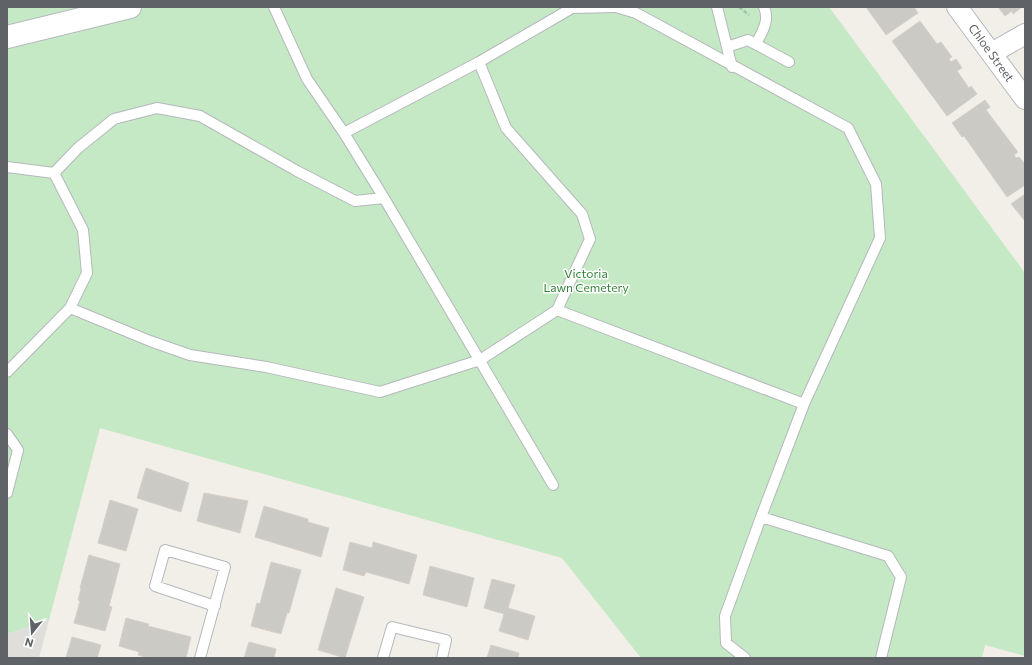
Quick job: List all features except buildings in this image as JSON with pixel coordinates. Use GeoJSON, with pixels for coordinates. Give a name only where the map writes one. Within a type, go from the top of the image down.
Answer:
{"type":"FeatureCollection","features":[{"type":"Feature","properties":{"kind":"main road"},"geometry":{"type":"LineString","coordinates":[[7,38],[130,7]]}},
{"type":"Feature","properties":{"kind":"street","name":"Chloe Street"},"geometry":{"type":"LineString","coordinates":[[957,7],[1025,99]]}},
{"type":"Feature","properties":{"kind":"street"},"geometry":{"type":"LineString","coordinates":[[992,53],[1025,34]]}},
{"type":"Feature","properties":{"kind":"lane"},"geometry":{"type":"LineString","coordinates":[[274,7],[307,78],[384,198],[553,485]]}},
{"type":"Feature","properties":{"kind":"lane"},"geometry":{"type":"LineString","coordinates":[[344,134],[479,62],[572,8],[615,7],[636,13],[732,67],[848,128],[876,184],[880,238],[804,404],[725,616],[726,643],[745,658]]}},
{"type":"Feature","properties":{"kind":"lane"},"geometry":{"type":"LineString","coordinates":[[717,7],[732,67]]}},
{"type":"Feature","properties":{"kind":"lane"},"geometry":{"type":"LineString","coordinates":[[756,44],[766,24],[766,12],[764,7]]}},
{"type":"Feature","properties":{"kind":"lane"},"geometry":{"type":"LineString","coordinates":[[727,47],[748,40],[789,62]]}},
{"type":"Feature","properties":{"kind":"lane"},"geometry":{"type":"LineString","coordinates":[[70,308],[150,341],[190,355],[266,368],[380,392],[480,360],[557,310],[590,239],[582,214],[506,128],[479,62]]}},
{"type":"Feature","properties":{"kind":"lane"},"geometry":{"type":"LineString","coordinates":[[54,173],[78,148],[114,119],[157,108],[200,116],[297,171],[355,201],[384,198]]}},
{"type":"Feature","properties":{"kind":"lane"},"geometry":{"type":"LineString","coordinates":[[7,167],[54,173]]}},
{"type":"Feature","properties":{"kind":"lane"},"geometry":{"type":"LineString","coordinates":[[7,372],[70,308],[87,273],[83,230],[54,173]]}},
{"type":"Feature","properties":{"kind":"lane"},"geometry":{"type":"LineString","coordinates":[[557,310],[804,404]]}},
{"type":"Feature","properties":{"kind":"lane"},"geometry":{"type":"LineString","coordinates":[[7,434],[18,450],[7,493]]}},
{"type":"Feature","properties":{"kind":"lane"},"geometry":{"type":"LineString","coordinates":[[761,517],[888,556],[901,577],[881,658]]}},
{"type":"Feature","properties":{"kind":"lane"},"geometry":{"type":"LineString","coordinates":[[200,658],[225,567],[165,550],[155,586],[214,606]]}},
{"type":"Feature","properties":{"kind":"lane"},"geometry":{"type":"LineString","coordinates":[[383,658],[392,627],[446,640],[442,658]]}},
{"type":"Feature","properties":{"kind":"path"},"geometry":{"type":"LineString","coordinates":[[739,7],[749,15]]}},
{"type":"Feature","properties":{"kind":"shaded area"},"geometry":{"type":"Polygon","coordinates":[[[49,620],[39,658],[7,658],[7,634],[49,620]]]}},
{"type":"Feature","properties":{"kind":"green space","name":"Victoria Lawn Cemetery"},"geometry":{"type":"Polygon","coordinates":[[[7,7],[829,7],[1025,273],[1025,656],[985,645],[982,658],[641,658],[562,558],[100,428],[49,620],[7,634],[7,7]]]}}]}
